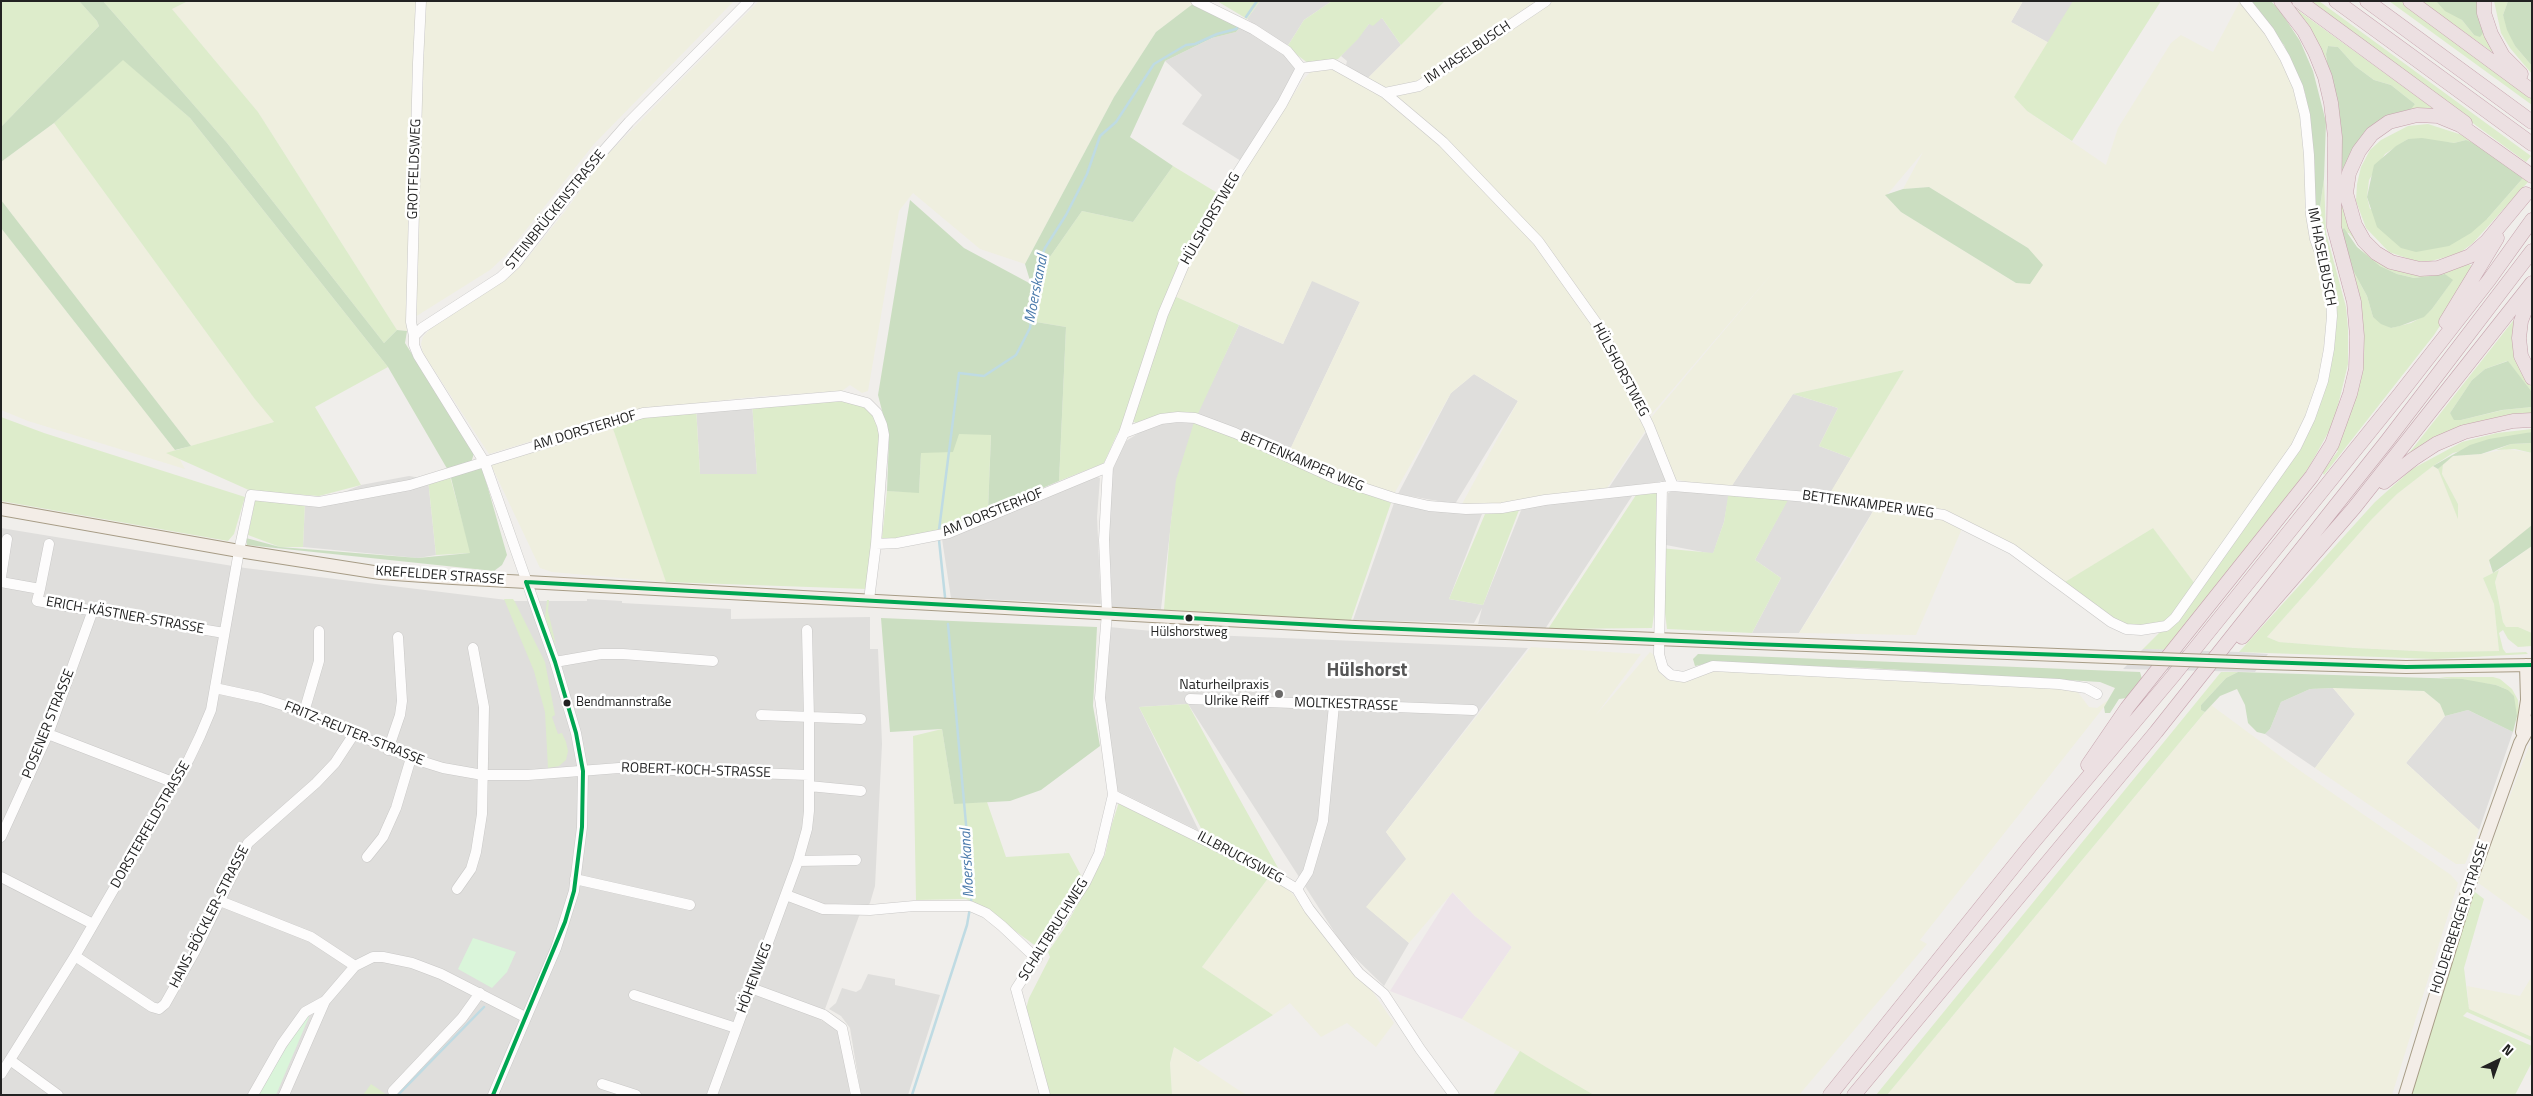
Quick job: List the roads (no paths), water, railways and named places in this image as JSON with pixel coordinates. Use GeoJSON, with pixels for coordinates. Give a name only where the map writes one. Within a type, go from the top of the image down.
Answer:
{"type":"FeatureCollection","features":[{"type":"Feature","properties":{"kind":"highway"},"geometry":{"type":"LineString","coordinates":[[2030,846],[2044,820],[2084,770],[2127,708],[2312,476],[2332,444],[2350,394],[2356,368],[2357,336],[2354,302],[2334,227],[2335,137],[2331,103],[2325,77],[2315,52],[2304,31],[2281,1]]}},
{"type":"Feature","properties":{"kind":"highway"},"geometry":{"type":"LineString","coordinates":[[2299,1],[2446,108],[2527,172]]}},
{"type":"Feature","properties":{"kind":"highway"},"geometry":{"type":"LineString","coordinates":[[2336,1],[2532,144]]}},
{"type":"Feature","properties":{"kind":"highway"},"geometry":{"type":"LineString","coordinates":[[2367,1],[2532,122]]}},
{"type":"Feature","properties":{"kind":"highway"},"geometry":{"type":"LineString","coordinates":[[2410,1],[2532,91]]}},
{"type":"Feature","properties":{"kind":"highway"},"geometry":{"type":"LineString","coordinates":[[2484,1],[2484,13],[2491,34],[2503,56],[2532,86]]}},
{"type":"Feature","properties":{"kind":"highway"},"geometry":{"type":"LineString","coordinates":[[2502,153],[2460,125],[2438,116],[2416,115],[2389,122],[2372,134],[2359,150],[2349,173],[2346,192],[2355,225],[2364,241],[2376,253],[2391,262],[2408,268],[2438,268],[2470,256],[2487,241],[2529,189]]}},
{"type":"Feature","properties":{"kind":"highway"},"geometry":{"type":"LineString","coordinates":[[2400,394],[2529,189]]}},
{"type":"Feature","properties":{"kind":"highway"},"geometry":{"type":"LineString","coordinates":[[1830,1095],[2030,846],[2173,676],[2400,394],[2489,280],[2532,220]]}},
{"type":"Feature","properties":{"kind":"highway"},"geometry":{"type":"LineString","coordinates":[[1854,1095],[2156,732],[2387,441],[2532,252]]}},
{"type":"Feature","properties":{"kind":"highway"},"geometry":{"type":"LineString","coordinates":[[2156,732],[2303,568],[2401,450],[2532,283]]}},
{"type":"Feature","properties":{"kind":"highway"},"geometry":{"type":"LineString","coordinates":[[2532,293],[2521,321],[2519,338],[2521,356],[2532,378]]}},
{"type":"Feature","properties":{"kind":"highway"},"geometry":{"type":"LineString","coordinates":[[2303,568],[2339,534],[2390,476],[2436,444],[2464,432],[2513,421],[2532,420]]}},
{"type":"Feature","properties":{"kind":"main road","name":"KREFELDER STRASSE"},"geometry":{"type":"LineString","coordinates":[[1,510],[239,552],[380,573],[526,582],[1659,640],[2264,663],[2406,667],[2529,665]]}},
{"type":"Feature","properties":{"kind":"main road","name":"HOLDERBERGER STRASSE"},"geometry":{"type":"LineString","coordinates":[[2520,743],[2527,700],[2529,665]]}},
{"type":"Feature","properties":{"kind":"main road","name":"HOLDERBERGER STRASSE"},"geometry":{"type":"LineString","coordinates":[[2404,1095],[2470,883],[2520,743],[2532,722]]}},
{"type":"Feature","properties":{"kind":"street","name":"GROTFELDSWEG"},"geometry":{"type":"LineString","coordinates":[[414,336],[411,313],[418,63],[422,1]]}},
{"type":"Feature","properties":{"kind":"street","name":"STEINBRÜCKENSTRASSE"},"geometry":{"type":"LineString","coordinates":[[414,336],[422,328],[501,277],[516,263],[599,156],[749,1]]}},
{"type":"Feature","properties":{"kind":"street"},"geometry":{"type":"LineString","coordinates":[[1196,1],[1253,29],[1287,51],[1302,68]]}},
{"type":"Feature","properties":{"kind":"street","name":"IM HASELBUSCH"},"geometry":{"type":"LineString","coordinates":[[1385,93],[1419,86],[1546,1]]}},
{"type":"Feature","properties":{"kind":"street","name":"IM HASELBUSCH"},"geometry":{"type":"LineString","coordinates":[[2080,599],[2111,622],[2126,628],[2141,630],[2166,626],[2175,618],[2296,447],[2310,418],[2323,381],[2330,349],[2331,293],[2328,275],[2314,238],[2311,215],[2310,155],[2305,116],[2298,87],[2285,58],[2269,31],[2245,1]]}},
{"type":"Feature","properties":{"kind":"street","name":"HÜLSHORSTWEG"},"geometry":{"type":"LineString","coordinates":[[1107,613],[1104,540],[1108,467],[1124,433],[1163,314],[1188,255],[1207,221],[1282,104],[1302,68],[1333,64],[1385,93],[1443,142],[1538,241],[1602,331],[1649,426],[1668,486]]}},
{"type":"Feature","properties":{"kind":"street"},"geometry":{"type":"LineString","coordinates":[[414,336],[414,344],[418,355],[485,463],[555,662],[576,733],[583,772],[582,827],[574,891],[565,922],[493,1095]]}},
{"type":"Feature","properties":{"kind":"street","name":"AM DORSTERHOF"},"geometry":{"type":"LineString","coordinates":[[239,552],[251,494],[320,502],[410,485],[485,463],[610,421],[643,413],[826,396],[855,398],[867,403],[877,413],[884,434],[876,544],[869,600]]}},
{"type":"Feature","properties":{"kind":"street","name":"BETTENKAMPER WEG"},"geometry":{"type":"LineString","coordinates":[[1124,433],[1161,420],[1178,417],[1195,418],[1235,433],[1336,479],[1394,498],[1429,506],[1466,509],[1502,508],[1668,486],[1845,500],[1944,515],[2012,549],[2080,599]]}},
{"type":"Feature","properties":{"kind":"street","name":"AM DORSTERHOF"},"geometry":{"type":"LineString","coordinates":[[876,544],[897,543],[948,533],[1108,467]]}},
{"type":"Feature","properties":{"kind":"street"},"geometry":{"type":"LineString","coordinates":[[1668,486],[1659,654],[1663,668],[1671,675],[1684,677],[1713,666],[2051,684],[2086,688],[2097,694]]}},
{"type":"Feature","properties":{"kind":"street"},"geometry":{"type":"LineString","coordinates":[[1,577],[8,539]]}},
{"type":"Feature","properties":{"kind":"street","name":"ERICH-KÄSTNER-STRASSE"},"geometry":{"type":"LineString","coordinates":[[49,544],[37,601],[224,633]]}},
{"type":"Feature","properties":{"kind":"street","name":"DORSTERFELDSTRASSE"},"geometry":{"type":"LineString","coordinates":[[1,1074],[75,956],[200,736],[210,710],[215,688],[239,552]]}},
{"type":"Feature","properties":{"kind":"street","name":"ERICH-KÄSTNER-STRASSE"},"geometry":{"type":"LineString","coordinates":[[1,582],[40,589]]}},
{"type":"Feature","properties":{"kind":"street","name":"POSENER STRASSE"},"geometry":{"type":"LineString","coordinates":[[1,837],[48,734],[92,610]]}},
{"type":"Feature","properties":{"kind":"street"},"geometry":{"type":"LineString","coordinates":[[1107,613],[1100,698],[1114,795]]}},
{"type":"Feature","properties":{"kind":"street","name":"HÖHENWEG"},"geometry":{"type":"LineString","coordinates":[[712,1095],[798,861],[808,820],[809,718],[807,630]]}},
{"type":"Feature","properties":{"kind":"street"},"geometry":{"type":"LineString","coordinates":[[304,712],[319,661],[319,631]]}},
{"type":"Feature","properties":{"kind":"street"},"geometry":{"type":"LineString","coordinates":[[388,750],[402,701],[398,637]]}},
{"type":"Feature","properties":{"kind":"street"},"geometry":{"type":"LineString","coordinates":[[457,889],[471,869],[476,852],[482,814],[484,707],[474,648]]}},
{"type":"Feature","properties":{"kind":"street"},"geometry":{"type":"LineString","coordinates":[[555,662],[616,654],[713,661]]}},
{"type":"Feature","properties":{"kind":"street","name":"FRITZ-REUTER-STRASSE"},"geometry":{"type":"LineString","coordinates":[[215,688],[261,698],[304,712],[388,750],[443,768],[483,775],[528,776],[583,772]]}},
{"type":"Feature","properties":{"kind":"street","name":"MOLTKESTRASSE"},"geometry":{"type":"LineString","coordinates":[[1190,699],[1473,710]]}},
{"type":"Feature","properties":{"kind":"street"},"geometry":{"type":"LineString","coordinates":[[1297,890],[1308,872],[1323,821],[1334,705]]}},
{"type":"Feature","properties":{"kind":"street"},"geometry":{"type":"LineString","coordinates":[[762,715],[861,719]]}},
{"type":"Feature","properties":{"kind":"street"},"geometry":{"type":"LineString","coordinates":[[48,734],[175,783]]}},
{"type":"Feature","properties":{"kind":"street","name":"HANS-BÖCKLER-STRASSE"},"geometry":{"type":"LineString","coordinates":[[75,956],[152,1008],[159,1009],[165,1004],[191,958],[248,843],[316,784],[335,763],[354,734]]}},
{"type":"Feature","properties":{"kind":"street"},"geometry":{"type":"LineString","coordinates":[[367,857],[383,837],[396,808],[410,758]]}},
{"type":"Feature","properties":{"kind":"street","name":"ROBERT-KOCH-STRASSE"},"geometry":{"type":"LineString","coordinates":[[583,772],[619,768],[809,775]]}},
{"type":"Feature","properties":{"kind":"street"},"geometry":{"type":"LineString","coordinates":[[809,786],[861,791]]}},
{"type":"Feature","properties":{"kind":"street","name":"ILLBRUCKSWEG"},"geometry":{"type":"LineString","coordinates":[[1114,795],[1267,871],[1297,890],[1309,909],[1359,973],[1384,994],[1420,1049],[1454,1095]]}},
{"type":"Feature","properties":{"kind":"street","name":"SCHALTBRUCHWEG"},"geometry":{"type":"LineString","coordinates":[[1045,1095],[1016,989],[1085,883],[1099,854],[1114,795]]}},
{"type":"Feature","properties":{"kind":"street"},"geometry":{"type":"LineString","coordinates":[[798,861],[856,860]]}},
{"type":"Feature","properties":{"kind":"street"},"geometry":{"type":"LineString","coordinates":[[1,877],[93,924]]}},
{"type":"Feature","properties":{"kind":"street"},"geometry":{"type":"LineString","coordinates":[[575,879],[690,905]]}},
{"type":"Feature","properties":{"kind":"street"},"geometry":{"type":"LineString","coordinates":[[786,895],[823,909],[870,910],[914,906],[970,906],[986,914],[1002,926],[1037,959]]}},
{"type":"Feature","properties":{"kind":"street"},"geometry":{"type":"LineString","coordinates":[[220,900],[311,937],[355,966]]}},
{"type":"Feature","properties":{"kind":"street"},"geometry":{"type":"LineString","coordinates":[[284,1095],[325,1001],[355,966],[363,960],[383,957],[441,974],[525,1017]]}},
{"type":"Feature","properties":{"kind":"street"},"geometry":{"type":"LineString","coordinates":[[751,988],[824,1015],[842,1028],[856,1095]]}},
{"type":"Feature","properties":{"kind":"street"},"geometry":{"type":"LineString","coordinates":[[393,1091],[462,1018],[480,993]]}},
{"type":"Feature","properties":{"kind":"street"},"geometry":{"type":"LineString","coordinates":[[634,995],[736,1028]]}},
{"type":"Feature","properties":{"kind":"street"},"geometry":{"type":"LineString","coordinates":[[253,1095],[282,1044],[305,1012],[325,1001]]}},
{"type":"Feature","properties":{"kind":"street"},"geometry":{"type":"LineString","coordinates":[[10,1060],[58,1095]]}},
{"type":"Feature","properties":{"kind":"street"},"geometry":{"type":"LineString","coordinates":[[602,1084],[636,1095]]}},
{"type":"Feature","properties":{"kind":"waterway","name":"Moerskanal"},"geometry":{"type":"LineString","coordinates":[[1246,17],[1257,1]]}},
{"type":"Feature","properties":{"kind":"waterway","name":"Moerskanal"},"geometry":{"type":"LineString","coordinates":[[939,530],[959,373],[984,376],[1016,355],[1030,328],[1041,258],[1087,174],[1100,136],[1116,122],[1154,64],[1186,45],[1195,44],[1217,34],[1236,29],[1240,25]]}},
{"type":"Feature","properties":{"kind":"waterway","name":"Moerskanal"},"geometry":{"type":"LineString","coordinates":[[939,540],[945,597]]}},
{"type":"Feature","properties":{"kind":"waterway","name":"Moerskanal"},"geometry":{"type":"LineString","coordinates":[[948,624],[972,891],[971,902]]}},
{"type":"Feature","properties":{"kind":"waterway","name":"Moerskanal"},"geometry":{"type":"LineString","coordinates":[[912,1095],[967,925],[970,908]]}},
{"type":"Feature","properties":{"kind":"waterway"},"geometry":{"type":"LineString","coordinates":[[398,1095],[484,1007]]}},
{"type":"Feature","properties":{"kind":"place","name":"Hülshorstweg"},"geometry":{"type":"Point","coordinates":[1189,618]}},
{"type":"Feature","properties":{"kind":"place","name":"Naturheilpraxis Ulrike Reiff"},"geometry":{"type":"Point","coordinates":[1279,694]}},
{"type":"Feature","properties":{"kind":"place","name":"Bendmannstraße"},"geometry":{"type":"Point","coordinates":[567,703]}},
{"type":"Feature","properties":{"kind":"district","name":"Hülshorst"},"geometry":{"type":"Point","coordinates":[1367,671]}}]}
